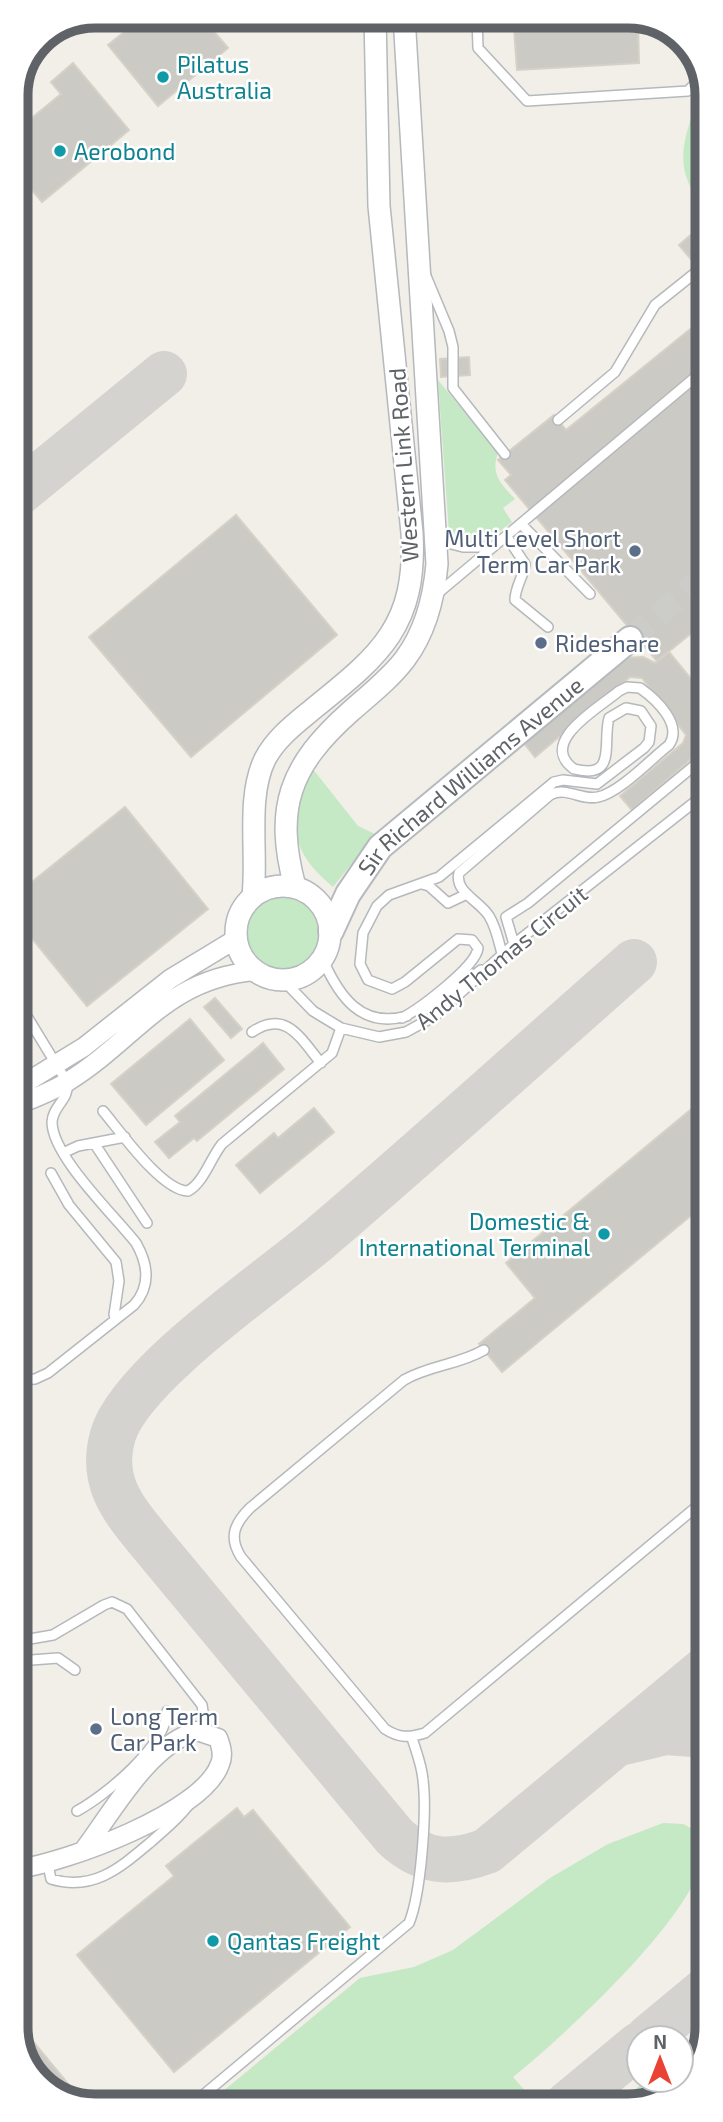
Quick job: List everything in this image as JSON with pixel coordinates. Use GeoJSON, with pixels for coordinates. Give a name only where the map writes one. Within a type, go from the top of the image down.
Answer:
{"type":"FeatureCollection","features":[{"type":"Feature","properties":{"kind":"main road","name":"Sir Richard Williams Avenue"},"geometry":{"type":"LineString","coordinates":[[331,931],[359,876],[391,837],[630,639]]}},
{"type":"Feature","properties":{"kind":"street","name":"Western Link Road"},"geometry":{"type":"LineString","coordinates":[[253,896],[257,852],[254,793],[266,758],[274,745],[295,724],[370,662],[402,615],[414,558],[379,206],[375,28]]}},
{"type":"Feature","properties":{"kind":"street","name":"Western Link Road"},"geometry":{"type":"LineString","coordinates":[[295,887],[284,830],[288,806],[300,770],[324,735],[405,659],[428,616],[433,597],[437,564],[436,540],[405,28]]}},
{"type":"Feature","properties":{"kind":"street"},"geometry":{"type":"LineString","coordinates":[[295,887],[320,904],[331,931],[323,960],[312,971],[284,981],[269,979],[255,971],[239,951],[236,939],[240,914],[253,896],[269,888],[295,887]]}},
{"type":"Feature","properties":{"kind":"street"},"geometry":{"type":"LineString","coordinates":[[28,1082],[85,1047],[170,979],[236,939]]}},
{"type":"Feature","properties":{"kind":"street"},"geometry":{"type":"LineString","coordinates":[[28,1100],[67,1082],[185,990],[218,976],[255,971]]}},
{"type":"Feature","properties":{"kind":"street"},"geometry":{"type":"LineString","coordinates":[[28,1867],[48,1864],[122,1837],[167,1813],[214,1776],[222,1750],[218,1738],[206,1731],[184,1734],[168,1744],[120,1800],[83,1851]]}},
{"type":"Feature","properties":{"kind":"lane"},"geometry":{"type":"LineString","coordinates":[[477,28],[478,48],[527,101],[688,91],[694,82]]}},
{"type":"Feature","properties":{"kind":"lane"},"geometry":{"type":"LineString","coordinates":[[420,262],[449,331],[453,347],[453,388],[505,454]]}},
{"type":"Feature","properties":{"kind":"lane"},"geometry":{"type":"LineString","coordinates":[[558,421],[615,372],[655,306],[695,273]]}},
{"type":"Feature","properties":{"kind":"lane"},"geometry":{"type":"LineString","coordinates":[[433,597],[695,378]]}},
{"type":"Feature","properties":{"kind":"lane"},"geometry":{"type":"LineString","coordinates":[[522,525],[590,594]]}},
{"type":"Feature","properties":{"kind":"lane"},"geometry":{"type":"LineString","coordinates":[[507,537],[525,564],[523,579],[515,590],[515,600],[548,627]]}},
{"type":"Feature","properties":{"kind":"lane"},"geometry":{"type":"LineString","coordinates":[[436,540],[463,547],[493,547]]}},
{"type":"Feature","properties":{"kind":"lane"},"geometry":{"type":"LineString","coordinates":[[402,1018],[422,1006],[478,952],[476,944],[463,937],[396,988],[388,989],[368,980],[363,972],[360,955],[368,920],[389,895],[422,884],[445,872],[554,782],[597,784],[644,748],[652,734],[651,726],[647,716],[634,708],[618,710],[609,718],[607,754],[594,770],[582,771],[568,765],[562,746],[570,731],[619,691],[633,687],[646,692],[673,724],[674,738],[668,745],[606,795],[590,799],[564,792],[545,799],[461,869],[457,882],[490,917],[502,954]]}},
{"type":"Feature","properties":{"kind":"lane"},"geometry":{"type":"LineString","coordinates":[[514,944],[506,917],[528,904],[695,765]]}},
{"type":"Feature","properties":{"kind":"lane","name":"Andy Thomas Circuit"},"geometry":{"type":"LineString","coordinates":[[284,981],[313,1011],[341,1028],[379,1038],[406,1032],[435,1016],[514,944],[695,802]]}},
{"type":"Feature","properties":{"kind":"lane"},"geometry":{"type":"LineString","coordinates":[[422,884],[429,886],[448,903],[467,894]]}},
{"type":"Feature","properties":{"kind":"lane"},"geometry":{"type":"LineString","coordinates":[[323,960],[341,996],[349,1004],[373,1016],[402,1018],[430,1008],[491,963]]}},
{"type":"Feature","properties":{"kind":"lane"},"geometry":{"type":"LineString","coordinates":[[28,1018],[67,1082],[66,1096],[54,1111],[52,1121],[63,1153],[136,1243],[145,1266],[145,1286],[142,1296],[134,1305],[48,1373],[28,1379]]}},
{"type":"Feature","properties":{"kind":"lane"},"geometry":{"type":"LineString","coordinates":[[252,1032],[265,1023],[276,1022],[287,1026],[321,1063]]}},
{"type":"Feature","properties":{"kind":"lane"},"geometry":{"type":"LineString","coordinates":[[103,1111],[161,1178],[172,1187],[188,1191],[197,1186],[211,1158],[222,1144],[332,1053],[341,1028]]}},
{"type":"Feature","properties":{"kind":"lane"},"geometry":{"type":"LineString","coordinates":[[63,1153],[125,1137]]}},
{"type":"Feature","properties":{"kind":"lane"},"geometry":{"type":"LineString","coordinates":[[94,1143],[147,1223]]}},
{"type":"Feature","properties":{"kind":"lane"},"geometry":{"type":"LineString","coordinates":[[51,1173],[69,1205],[116,1262],[119,1282],[114,1315]]}},
{"type":"Feature","properties":{"kind":"lane"},"geometry":{"type":"LineString","coordinates":[[484,1350],[469,1359],[432,1367],[404,1380],[250,1508],[235,1527],[233,1541],[241,1557],[385,1729],[412,1738],[425,1733],[695,1507]]}},
{"type":"Feature","properties":{"kind":"lane"},"geometry":{"type":"LineString","coordinates":[[28,1639],[53,1635],[112,1602],[127,1609],[202,1705],[206,1731]]}},
{"type":"Feature","properties":{"kind":"lane"},"geometry":{"type":"LineString","coordinates":[[28,1660],[58,1658],[75,1670]]}},
{"type":"Feature","properties":{"kind":"lane"},"geometry":{"type":"LineString","coordinates":[[77,1811],[106,1791],[136,1763],[159,1736],[166,1722],[167,1712]]}},
{"type":"Feature","properties":{"kind":"lane"},"geometry":{"type":"LineString","coordinates":[[204,2094],[409,1923],[418,1886],[424,1797],[423,1777],[412,1738]]}},
{"type":"Feature","properties":{"kind":"lane"},"geometry":{"type":"LineString","coordinates":[[48,1864],[51,1879],[67,1884],[94,1881],[117,1871],[178,1818],[191,1796]]}},
{"type":"Feature","properties":{"kind":"green space"},"geometry":{"type":"Polygon","coordinates":[[[695,106],[695,196],[688,183],[683,158],[695,106]]]}},
{"type":"Feature","properties":{"kind":"green space"},"geometry":{"type":"Polygon","coordinates":[[[438,380],[498,453],[496,473],[515,499],[503,508],[512,522],[485,543],[457,538],[449,533],[438,380]]]}},
{"type":"Feature","properties":{"kind":"green space"},"geometry":{"type":"Polygon","coordinates":[[[312,768],[358,826],[375,834],[333,887],[307,859],[297,833],[299,804],[312,768]]]}},
{"type":"Feature","properties":{"kind":"green space"},"geometry":{"type":"Polygon","coordinates":[[[284,896],[298,899],[310,907],[318,919],[321,933],[318,947],[310,959],[298,967],[284,970],[270,967],[258,959],[250,947],[247,933],[250,919],[258,907],[270,899],[284,896]]]}},
{"type":"Feature","properties":{"kind":"green space"},"geometry":{"type":"Polygon","coordinates":[[[663,1823],[683,1824],[695,1830],[695,1878],[664,1928],[632,1965],[564,2033],[513,2077],[526,2094],[220,2094],[360,1978],[414,1967],[453,1950],[550,1878],[608,1844],[663,1823]]]}},
{"type":"Feature","properties":{"kind":"building","name":"Pilatus Australia"},"geometry":{"type":"Polygon","coordinates":[[[129,28],[211,28],[228,48],[158,106],[108,45],[129,28]]]}},
{"type":"Feature","properties":{"kind":"building"},"geometry":{"type":"Polygon","coordinates":[[[514,28],[638,29],[639,63],[517,70],[514,28]]]}},
{"type":"Feature","properties":{"kind":"building","name":"Aerobond"},"geometry":{"type":"Polygon","coordinates":[[[73,63],[129,130],[42,202],[28,185],[28,121],[61,94],[51,82],[73,63]]]}},
{"type":"Feature","properties":{"kind":"building"},"geometry":{"type":"Polygon","coordinates":[[[693,233],[695,235],[695,264],[679,245],[693,233]]]}},
{"type":"Feature","properties":{"kind":"building","name":"Multi Level Short Term Car Park"},"geometry":{"type":"Polygon","coordinates":[[[695,325],[695,630],[657,661],[505,480],[511,475],[498,460],[554,415],[566,430],[695,325]]]}},
{"type":"Feature","properties":{"kind":"building"},"geometry":{"type":"Polygon","coordinates":[[[469,357],[470,375],[441,377],[440,359],[469,357]]]}},
{"type":"Feature","properties":{"kind":"building"},"geometry":{"type":"Polygon","coordinates":[[[236,515],[337,635],[191,757],[89,637],[236,515]]]}},
{"type":"Feature","properties":{"kind":"building"},"geometry":{"type":"Polygon","coordinates":[[[669,652],[695,684],[695,756],[632,810],[620,796],[683,743],[686,735],[642,678],[630,677],[535,757],[523,742],[624,658],[643,657],[655,663],[669,652]]]}},
{"type":"Feature","properties":{"kind":"building"},"geometry":{"type":"Polygon","coordinates":[[[125,807],[208,909],[87,1006],[28,934],[28,885],[125,807]]]}},
{"type":"Feature","properties":{"kind":"building"},"geometry":{"type":"Polygon","coordinates":[[[215,998],[242,1029],[231,1038],[204,1007],[215,998]]]}},
{"type":"Feature","properties":{"kind":"building"},"geometry":{"type":"Polygon","coordinates":[[[190,1019],[224,1060],[146,1125],[111,1084],[190,1019]]]}},
{"type":"Feature","properties":{"kind":"building"},"geometry":{"type":"Polygon","coordinates":[[[263,1043],[284,1069],[197,1141],[194,1138],[169,1158],[155,1142],[180,1122],[175,1116],[263,1043]]]}},
{"type":"Feature","properties":{"kind":"building","name":"Domestic & International Terminal"},"geometry":{"type":"Polygon","coordinates":[[[695,1106],[695,1212],[502,1372],[479,1344],[535,1298],[506,1263],[695,1106]]]}},
{"type":"Feature","properties":{"kind":"building"},"geometry":{"type":"Polygon","coordinates":[[[314,1108],[334,1132],[260,1193],[236,1165],[274,1133],[278,1138],[314,1108]]]}},
{"type":"Feature","properties":{"kind":"building","name":"Qantas Freight"},"geometry":{"type":"Polygon","coordinates":[[[237,1808],[244,1817],[253,1810],[350,1927],[174,2072],[77,1955],[174,1876],[166,1866],[237,1808]]]}},
{"type":"Feature","properties":{"kind":"building"},"geometry":{"type":"Polygon","coordinates":[[[29,2037],[70,2086],[67,2088],[61,2085],[39,2064],[29,2037]]]}},
{"type":"Feature","properties":{"kind":"taxiway"},"geometry":{"type":"LineString","coordinates":[[28,485],[164,374]]}},
{"type":"Feature","properties":{"kind":"taxiway"},"geometry":{"type":"LineString","coordinates":[[634,962],[359,1205],[173,1358],[125,1411],[113,1435],[109,1467],[123,1507],[141,1531],[395,1837],[428,1857],[462,1858],[487,1851],[695,1678]]}},
{"type":"Feature","properties":{"kind":"taxiway"},"geometry":{"type":"LineString","coordinates":[[620,1743],[666,1732],[695,1734]]}},
{"type":"Feature","properties":{"kind":"taxiway"},"geometry":{"type":"LineString","coordinates":[[665,2024],[695,1999]]}},
{"type":"Feature","properties":{"kind":"taxiway"},"geometry":{"type":"LineString","coordinates":[[580,2094],[625,2057]]}},
{"type":"Feature","properties":{"kind":"tunnel"},"geometry":{"type":"LineString","coordinates":[[630,639],[695,584]]}},
{"type":"Feature","properties":{"kind":"place","name":"Pilatus Australia"},"geometry":{"type":"Point","coordinates":[163,77]}},
{"type":"Feature","properties":{"kind":"place","name":"Aerobond"},"geometry":{"type":"Point","coordinates":[60,151]}},
{"type":"Feature","properties":{"kind":"place","name":"Multi Level Short Term Car Park"},"geometry":{"type":"Point","coordinates":[635,551]}},
{"type":"Feature","properties":{"kind":"place","name":"Rideshare"},"geometry":{"type":"Point","coordinates":[541,643]}},
{"type":"Feature","properties":{"kind":"place","name":"Domestic & International Terminal"},"geometry":{"type":"Point","coordinates":[604,1234]}},
{"type":"Feature","properties":{"kind":"place","name":"Long Term Car Park"},"geometry":{"type":"Point","coordinates":[96,1729]}},
{"type":"Feature","properties":{"kind":"place","name":"Qantas Freight"},"geometry":{"type":"Point","coordinates":[213,1941]}}]}
